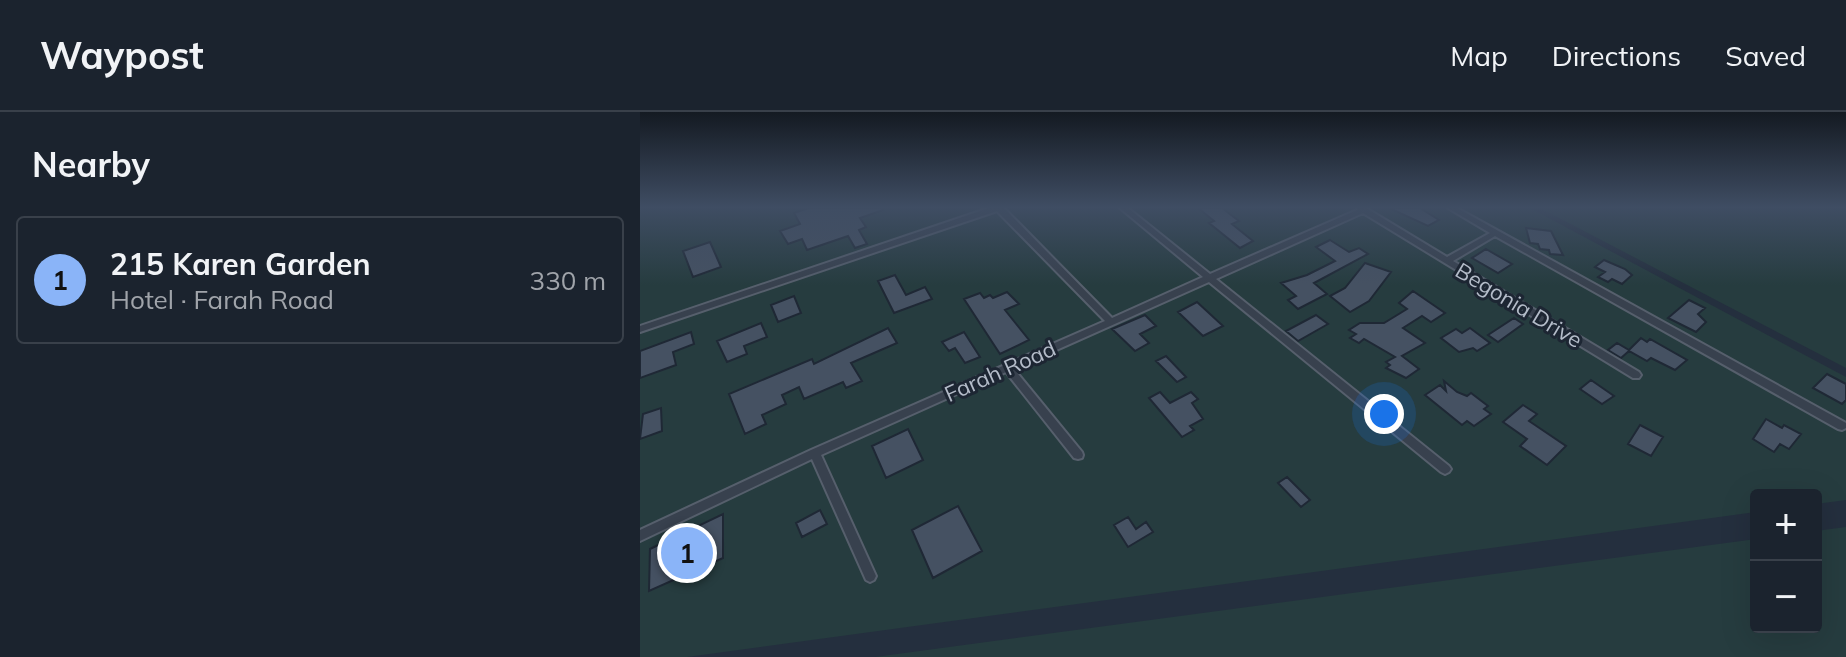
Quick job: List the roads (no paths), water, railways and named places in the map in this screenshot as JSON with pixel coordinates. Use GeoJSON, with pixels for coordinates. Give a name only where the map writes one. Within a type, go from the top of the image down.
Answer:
{"type":"FeatureCollection","features":[{"type":"Feature","properties":{"kind":"street"},"geometry":{"type":"LineString","coordinates":[[640,329],[923,233]]}},
{"type":"Feature","properties":{"kind":"street"},"geometry":{"type":"LineString","coordinates":[[1023,233],[1111,322]]}},
{"type":"Feature","properties":{"kind":"street"},"geometry":{"type":"LineString","coordinates":[[1155,233],[1445,469]]}},
{"type":"Feature","properties":{"kind":"street","name":"Farah Road"},"geometry":{"type":"LineString","coordinates":[[640,536],[815,453],[1308,233]]}},
{"type":"Feature","properties":{"kind":"street","name":"Begonia Drive"},"geometry":{"type":"LineString","coordinates":[[1401,233],[1636,375]]}},
{"type":"Feature","properties":{"kind":"street"},"geometry":{"type":"LineString","coordinates":[[1447,261],[1494,233]]}},
{"type":"Feature","properties":{"kind":"street"},"geometry":{"type":"LineString","coordinates":[[1496,233],[1842,426]]}},
{"type":"Feature","properties":{"kind":"street"},"geometry":{"type":"LineString","coordinates":[[1008,368],[1078,455]]}},
{"type":"Feature","properties":{"kind":"street"},"geometry":{"type":"LineString","coordinates":[[815,453],[870,576]]}},
{"type":"Feature","properties":{"kind":"place","name":"215 Karen Garden"},"geometry":{"type":"Point","coordinates":[687,553]}}]}
